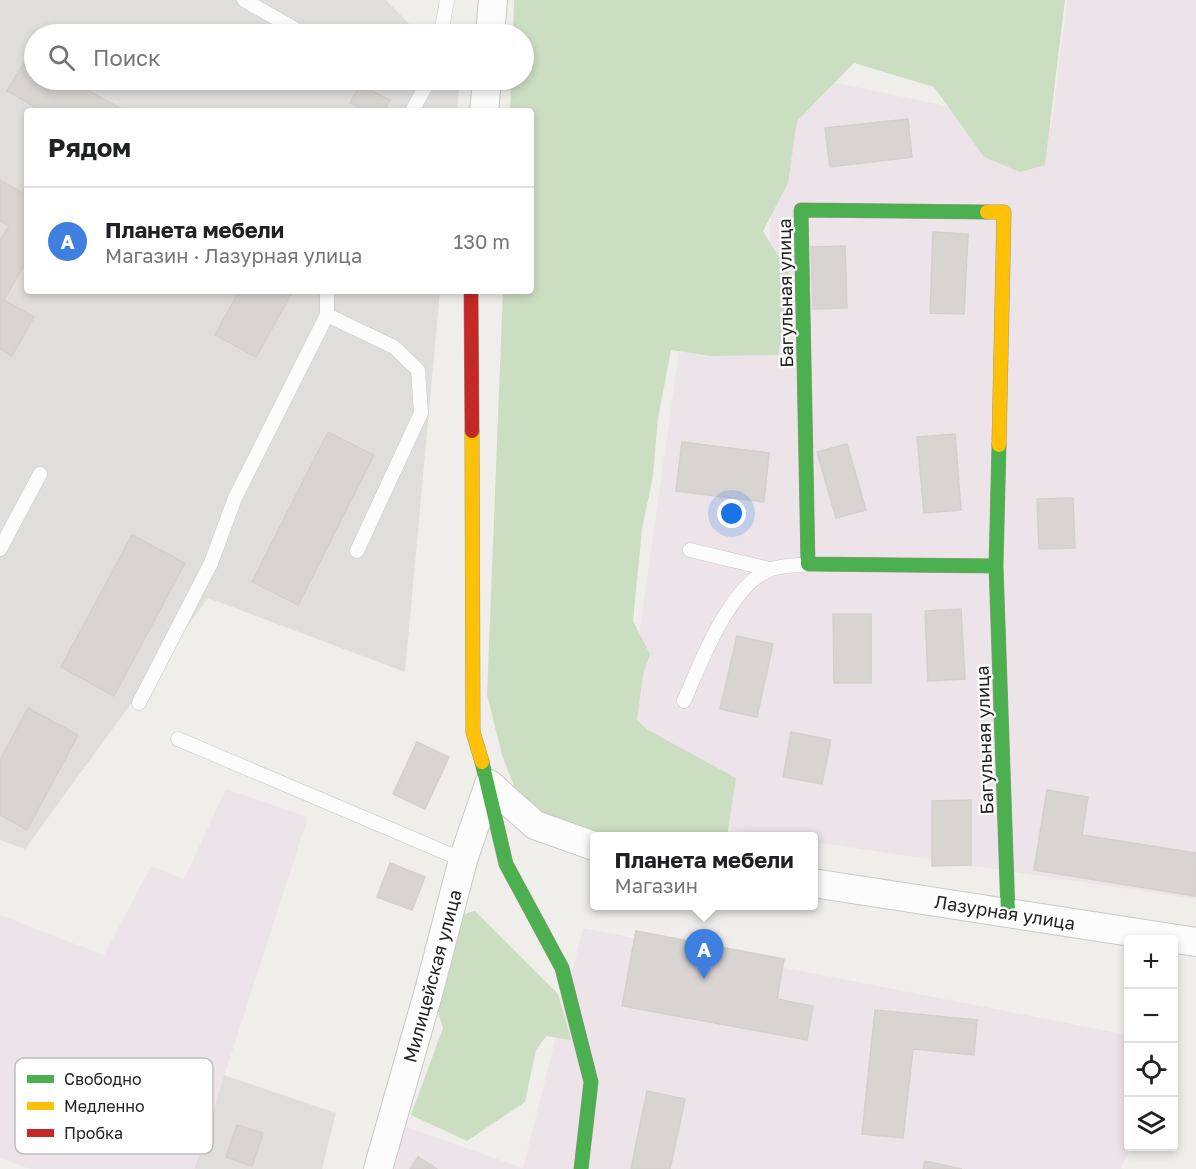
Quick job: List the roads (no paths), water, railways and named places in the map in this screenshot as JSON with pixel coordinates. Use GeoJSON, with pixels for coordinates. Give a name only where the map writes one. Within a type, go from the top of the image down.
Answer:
{"type":"FeatureCollection","features":[{"type":"Feature","properties":{"kind":"street"},"geometry":{"type":"LineString","coordinates":[[491,24],[493,0]]}},
{"type":"Feature","properties":{"kind":"street"},"geometry":{"type":"LineString","coordinates":[[484,108],[486,90]]}},
{"type":"Feature","properties":{"kind":"street","name":"Багульная улица"},"geometry":{"type":"LineString","coordinates":[[808,564],[801,210],[1004,212],[996,566],[1008,913]]}},
{"type":"Feature","properties":{"kind":"street"},"geometry":{"type":"LineString","coordinates":[[471,294],[473,732],[489,784],[506,864],[562,968],[591,1082],[581,1169]]}},
{"type":"Feature","properties":{"kind":"street"},"geometry":{"type":"LineString","coordinates":[[808,564],[996,566]]}},
{"type":"Feature","properties":{"kind":"street"},"geometry":{"type":"LineString","coordinates":[[489,784],[535,825],[590,845]]}},
{"type":"Feature","properties":{"kind":"street","name":"Милицейская улица"},"geometry":{"type":"LineString","coordinates":[[378,1169],[430,987],[463,860],[489,784]]}},
{"type":"Feature","properties":{"kind":"street","name":"Лазурная улица"},"geometry":{"type":"LineString","coordinates":[[818,884],[1196,942]]}},
{"type":"Feature","properties":{"kind":"lane"},"geometry":{"type":"LineString","coordinates":[[244,0],[286,24]]}},
{"type":"Feature","properties":{"kind":"lane"},"geometry":{"type":"LineString","coordinates":[[443,24],[447,0]]}},
{"type":"Feature","properties":{"kind":"lane"},"geometry":{"type":"LineString","coordinates":[[414,108],[424,90]]}},
{"type":"Feature","properties":{"kind":"lane"},"geometry":{"type":"LineString","coordinates":[[139,703],[212,563],[235,498],[327,315],[327,294]]}},
{"type":"Feature","properties":{"kind":"lane"},"geometry":{"type":"LineString","coordinates":[[327,315],[393,347],[418,370],[422,413],[357,550]]}},
{"type":"Feature","properties":{"kind":"lane"},"geometry":{"type":"LineString","coordinates":[[0,549],[40,474]]}},
{"type":"Feature","properties":{"kind":"lane"},"geometry":{"type":"LineString","coordinates":[[690,550],[769,569],[808,564]]}},
{"type":"Feature","properties":{"kind":"lane"},"geometry":{"type":"LineString","coordinates":[[684,701],[718,624],[756,577],[769,569]]}},
{"type":"Feature","properties":{"kind":"lane"},"geometry":{"type":"LineString","coordinates":[[178,739],[463,860]]}},
{"type":"Feature","properties":{"kind":"place","name":"Планета мебели"},"geometry":{"type":"Point","coordinates":[704,979]}}]}
